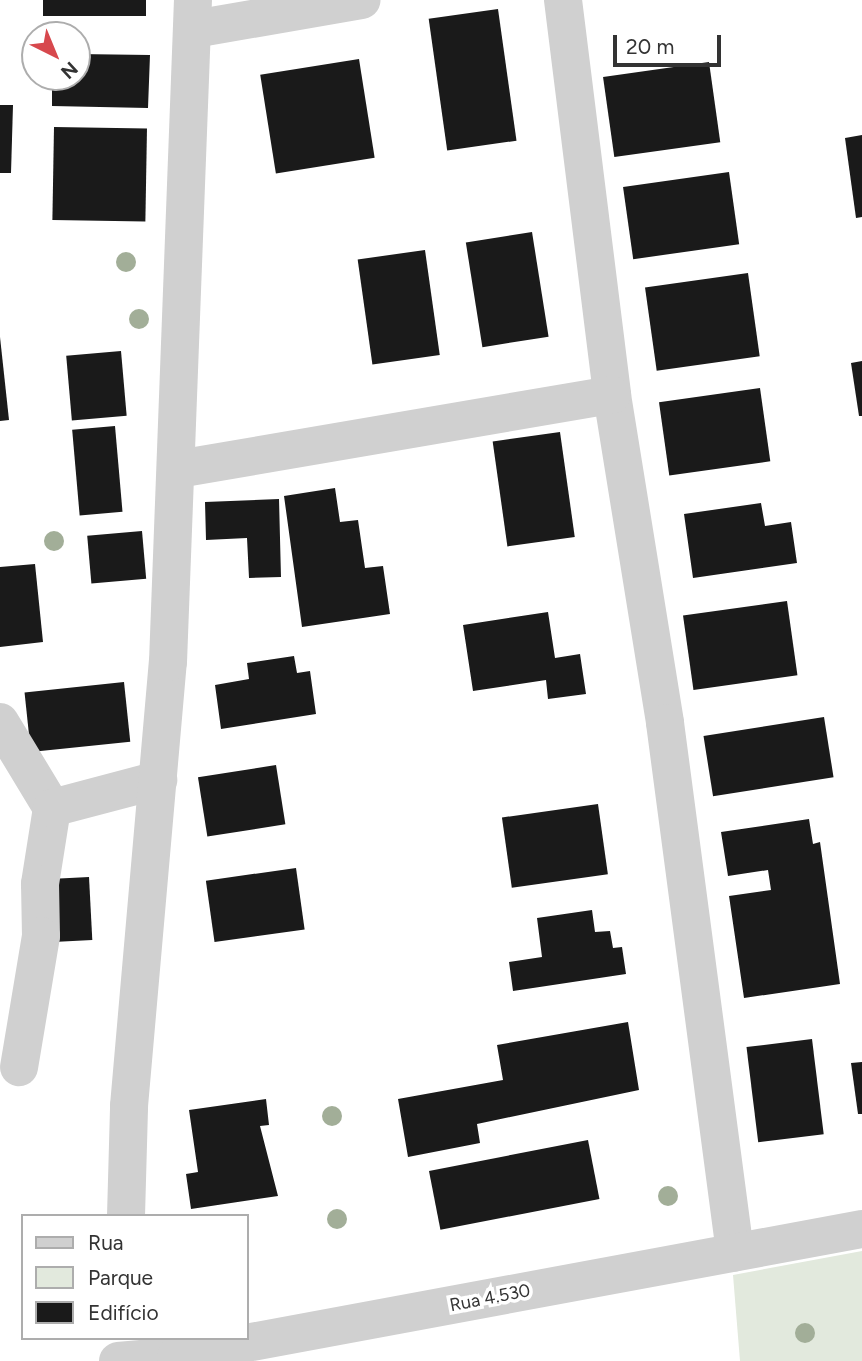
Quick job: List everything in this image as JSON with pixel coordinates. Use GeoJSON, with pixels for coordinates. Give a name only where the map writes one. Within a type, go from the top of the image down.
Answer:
{"type":"FeatureCollection","features":[{"type":"Feature","properties":{"kind":"street"},"geometry":{"type":"LineString","coordinates":[[126,1214],[129,1106],[158,780],[178,469],[194,14],[362,0]]}},
{"type":"Feature","properties":{"kind":"street"},"geometry":{"type":"LineString","coordinates":[[563,0],[612,394],[665,723],[735,1252]]}},
{"type":"Feature","properties":{"kind":"street"},"geometry":{"type":"LineString","coordinates":[[178,469],[612,394]]}},
{"type":"Feature","properties":{"kind":"street"},"geometry":{"type":"LineString","coordinates":[[0,722],[52,808],[40,884],[41,936],[19,1067]]}},
{"type":"Feature","properties":{"kind":"street"},"geometry":{"type":"LineString","coordinates":[[52,808],[158,780]]}},
{"type":"Feature","properties":{"kind":"street","name":"Rua 4.530"},"geometry":{"type":"LineString","coordinates":[[118,1361],[176,1356],[862,1229]]}},
{"type":"Feature","properties":{"kind":"street"},"geometry":{"type":"LineString","coordinates":[[118,1361],[120,1340]]}},
{"type":"Feature","properties":{"kind":"green space"},"geometry":{"type":"Polygon","coordinates":[[[862,1251],[862,1361],[740,1361],[733,1275],[862,1251]]]}},
{"type":"Feature","properties":{"kind":"building"},"geometry":{"type":"Polygon","coordinates":[[[43,0],[146,0],[146,16],[43,16],[43,0]]]}},
{"type":"Feature","properties":{"kind":"building"},"geometry":{"type":"Polygon","coordinates":[[[498,9],[517,141],[447,150],[429,19],[498,9]]]}},
{"type":"Feature","properties":{"kind":"building"},"geometry":{"type":"Polygon","coordinates":[[[91,54],[150,55],[148,108],[52,106],[52,91],[91,91],[91,54]]]}},
{"type":"Feature","properties":{"kind":"building"},"geometry":{"type":"Polygon","coordinates":[[[359,59],[375,158],[276,173],[260,75],[359,59]]]}},
{"type":"Feature","properties":{"kind":"building"},"geometry":{"type":"Polygon","coordinates":[[[709,62],[720,142],[614,157],[603,77],[709,62]]]}},
{"type":"Feature","properties":{"kind":"building"},"geometry":{"type":"Polygon","coordinates":[[[0,105],[13,105],[11,173],[0,173],[0,105]]]}},
{"type":"Feature","properties":{"kind":"building"},"geometry":{"type":"Polygon","coordinates":[[[54,127],[147,129],[145,222],[52,220],[54,127]]]}},
{"type":"Feature","properties":{"kind":"building"},"geometry":{"type":"Polygon","coordinates":[[[862,135],[862,217],[856,218],[845,138],[862,135]]]}},
{"type":"Feature","properties":{"kind":"building"},"geometry":{"type":"Polygon","coordinates":[[[729,172],[739,244],[633,259],[623,187],[729,172]]]}},
{"type":"Feature","properties":{"kind":"building"},"geometry":{"type":"Polygon","coordinates":[[[532,232],[549,337],[482,347],[466,242],[532,232]]]}},
{"type":"Feature","properties":{"kind":"building"},"geometry":{"type":"Polygon","coordinates":[[[425,250],[440,355],[372,364],[358,259],[425,250]]]}},
{"type":"Feature","properties":{"kind":"building"},"geometry":{"type":"Polygon","coordinates":[[[748,273],[760,356],[657,371],[645,287],[748,273]]]}},
{"type":"Feature","properties":{"kind":"building"},"geometry":{"type":"Polygon","coordinates":[[[0,337],[9,420],[0,421],[0,337]]]}},
{"type":"Feature","properties":{"kind":"building"},"geometry":{"type":"Polygon","coordinates":[[[121,351],[127,416],[72,421],[66,356],[121,351]]]}},
{"type":"Feature","properties":{"kind":"building"},"geometry":{"type":"Polygon","coordinates":[[[862,361],[862,416],[859,416],[851,363],[862,361]]]}},
{"type":"Feature","properties":{"kind":"building"},"geometry":{"type":"Polygon","coordinates":[[[760,388],[770,461],[669,475],[659,402],[760,388]]]}},
{"type":"Feature","properties":{"kind":"building"},"geometry":{"type":"Polygon","coordinates":[[[115,426],[122,512],[80,515],[72,430],[115,426]]]}},
{"type":"Feature","properties":{"kind":"building"},"geometry":{"type":"Polygon","coordinates":[[[560,432],[575,537],[507,546],[493,441],[560,432]]]}},
{"type":"Feature","properties":{"kind":"building"},"geometry":{"type":"Polygon","coordinates":[[[335,488],[340,522],[358,520],[365,568],[383,566],[390,614],[302,627],[284,496],[335,488]]]}},
{"type":"Feature","properties":{"kind":"building"},"geometry":{"type":"Polygon","coordinates":[[[279,499],[281,577],[249,578],[247,538],[206,540],[205,502],[279,499]]]}},
{"type":"Feature","properties":{"kind":"building"},"geometry":{"type":"Polygon","coordinates":[[[761,503],[765,526],[791,522],[797,563],[693,578],[684,514],[761,503]]]}},
{"type":"Feature","properties":{"kind":"building"},"geometry":{"type":"Polygon","coordinates":[[[142,531],[146,579],[91,584],[87,536],[142,531]]]}},
{"type":"Feature","properties":{"kind":"building"},"geometry":{"type":"Polygon","coordinates":[[[35,564],[43,642],[0,647],[0,567],[35,564]]]}},
{"type":"Feature","properties":{"kind":"building"},"geometry":{"type":"Polygon","coordinates":[[[787,601],[797,675],[693,690],[683,616],[787,601]]]}},
{"type":"Feature","properties":{"kind":"building"},"geometry":{"type":"Polygon","coordinates":[[[548,612],[555,658],[580,654],[586,694],[548,699],[546,680],[473,691],[463,625],[548,612]]]}},
{"type":"Feature","properties":{"kind":"building"},"geometry":{"type":"Polygon","coordinates":[[[294,656],[297,673],[310,671],[316,714],[221,729],[215,685],[249,679],[247,663],[294,656]]]}},
{"type":"Feature","properties":{"kind":"building"},"geometry":{"type":"Polygon","coordinates":[[[124,682],[130,742],[31,752],[25,692],[124,682]]]}},
{"type":"Feature","properties":{"kind":"building"},"geometry":{"type":"Polygon","coordinates":[[[824,717],[834,777],[713,796],[704,736],[824,717]]]}},
{"type":"Feature","properties":{"kind":"building"},"geometry":{"type":"Polygon","coordinates":[[[276,765],[285,824],[207,837],[198,777],[276,765]]]}},
{"type":"Feature","properties":{"kind":"building"},"geometry":{"type":"Polygon","coordinates":[[[598,804],[608,874],[512,888],[502,817],[598,804]]]}},
{"type":"Feature","properties":{"kind":"building"},"geometry":{"type":"Polygon","coordinates":[[[809,819],[813,844],[820,842],[840,984],[744,998],[729,896],[771,890],[768,870],[728,876],[721,832],[809,819]]]}},
{"type":"Feature","properties":{"kind":"building"},"geometry":{"type":"Polygon","coordinates":[[[296,868],[305,929],[215,942],[206,881],[296,868]]]}},
{"type":"Feature","properties":{"kind":"building"},"geometry":{"type":"Polygon","coordinates":[[[89,877],[92,940],[48,942],[45,879],[89,877]]]}},
{"type":"Feature","properties":{"kind":"building"},"geometry":{"type":"Polygon","coordinates":[[[592,910],[595,932],[610,931],[613,948],[622,947],[626,974],[513,991],[509,962],[542,957],[537,918],[592,910]]]}},
{"type":"Feature","properties":{"kind":"building"},"geometry":{"type":"Polygon","coordinates":[[[628,1022],[639,1090],[477,1124],[480,1143],[408,1157],[398,1099],[503,1080],[497,1045],[628,1022]]]}},
{"type":"Feature","properties":{"kind":"building"},"geometry":{"type":"Polygon","coordinates":[[[812,1039],[824,1134],[758,1142],[746,1047],[812,1039]]]}},
{"type":"Feature","properties":{"kind":"building"},"geometry":{"type":"Polygon","coordinates":[[[862,1062],[862,1114],[858,1114],[851,1063],[862,1062]]]}},
{"type":"Feature","properties":{"kind":"building"},"geometry":{"type":"Polygon","coordinates":[[[266,1099],[269,1125],[260,1126],[278,1196],[191,1209],[186,1174],[198,1172],[189,1110],[266,1099]]]}},
{"type":"Feature","properties":{"kind":"building"},"geometry":{"type":"Polygon","coordinates":[[[588,1140],[599,1199],[440,1230],[429,1171],[588,1140]]]}}]}
